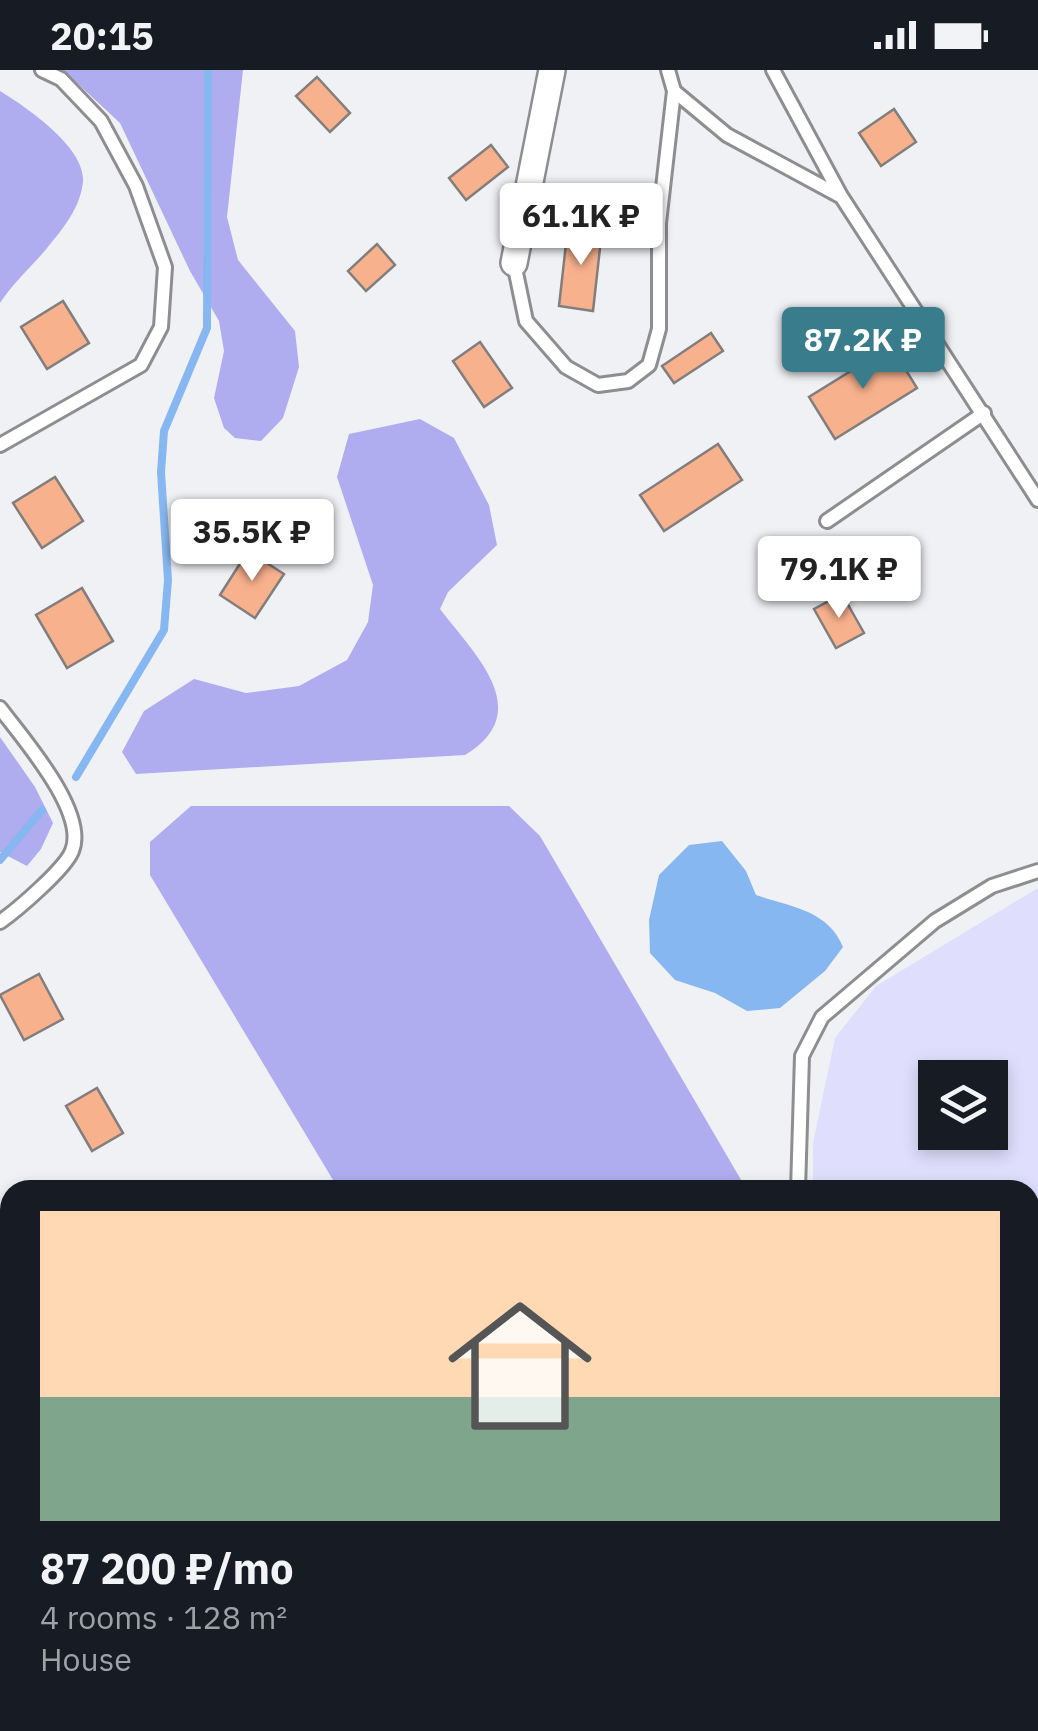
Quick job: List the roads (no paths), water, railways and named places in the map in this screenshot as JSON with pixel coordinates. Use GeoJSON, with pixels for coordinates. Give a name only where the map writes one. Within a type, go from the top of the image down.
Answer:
{"type":"FeatureCollection","features":[{"type":"Feature","properties":{"kind":"street"},"geometry":{"type":"LineString","coordinates":[[514,263],[552,70]]}},
{"type":"Feature","properties":{"kind":"lane"},"geometry":{"type":"LineString","coordinates":[[0,445],[140,365],[161,327],[165,268],[136,186],[101,121],[61,79],[42,70]]}},
{"type":"Feature","properties":{"kind":"lane"},"geometry":{"type":"LineString","coordinates":[[514,263],[526,320],[566,368],[598,384],[628,381],[650,365],[659,328],[659,223],[674,91],[668,70]]}},
{"type":"Feature","properties":{"kind":"lane"},"geometry":{"type":"LineString","coordinates":[[772,70],[840,196],[1038,500]]}},
{"type":"Feature","properties":{"kind":"lane"},"geometry":{"type":"LineString","coordinates":[[674,91],[728,135],[840,196]]}},
{"type":"Feature","properties":{"kind":"lane"},"geometry":{"type":"LineString","coordinates":[[828,521],[984,413]]}},
{"type":"Feature","properties":{"kind":"lane"},"geometry":{"type":"LineString","coordinates":[[0,708],[64,799],[75,826],[72,852],[22,907],[0,922]]}},
{"type":"Feature","properties":{"kind":"lane"},"geometry":{"type":"LineString","coordinates":[[798,1180],[802,1056],[822,1017],[935,921],[992,886],[1038,871]]}},
{"type":"Feature","properties":{"kind":"water"},"geometry":{"type":"Polygon","coordinates":[[[722,841],[746,871],[756,895],[818,917],[843,947],[825,971],[780,1008],[747,1011],[715,993],[675,980],[650,953],[649,920],[659,875],[689,845],[722,841]]]}},
{"type":"Feature","properties":{"kind":"waterway"},"geometry":{"type":"LineString","coordinates":[[76,777],[164,630],[168,580],[161,472],[164,431],[207,328],[208,70]]}},
{"type":"Feature","properties":{"kind":"waterway"},"geometry":{"type":"LineString","coordinates":[[0,860],[42,810]]}}]}
